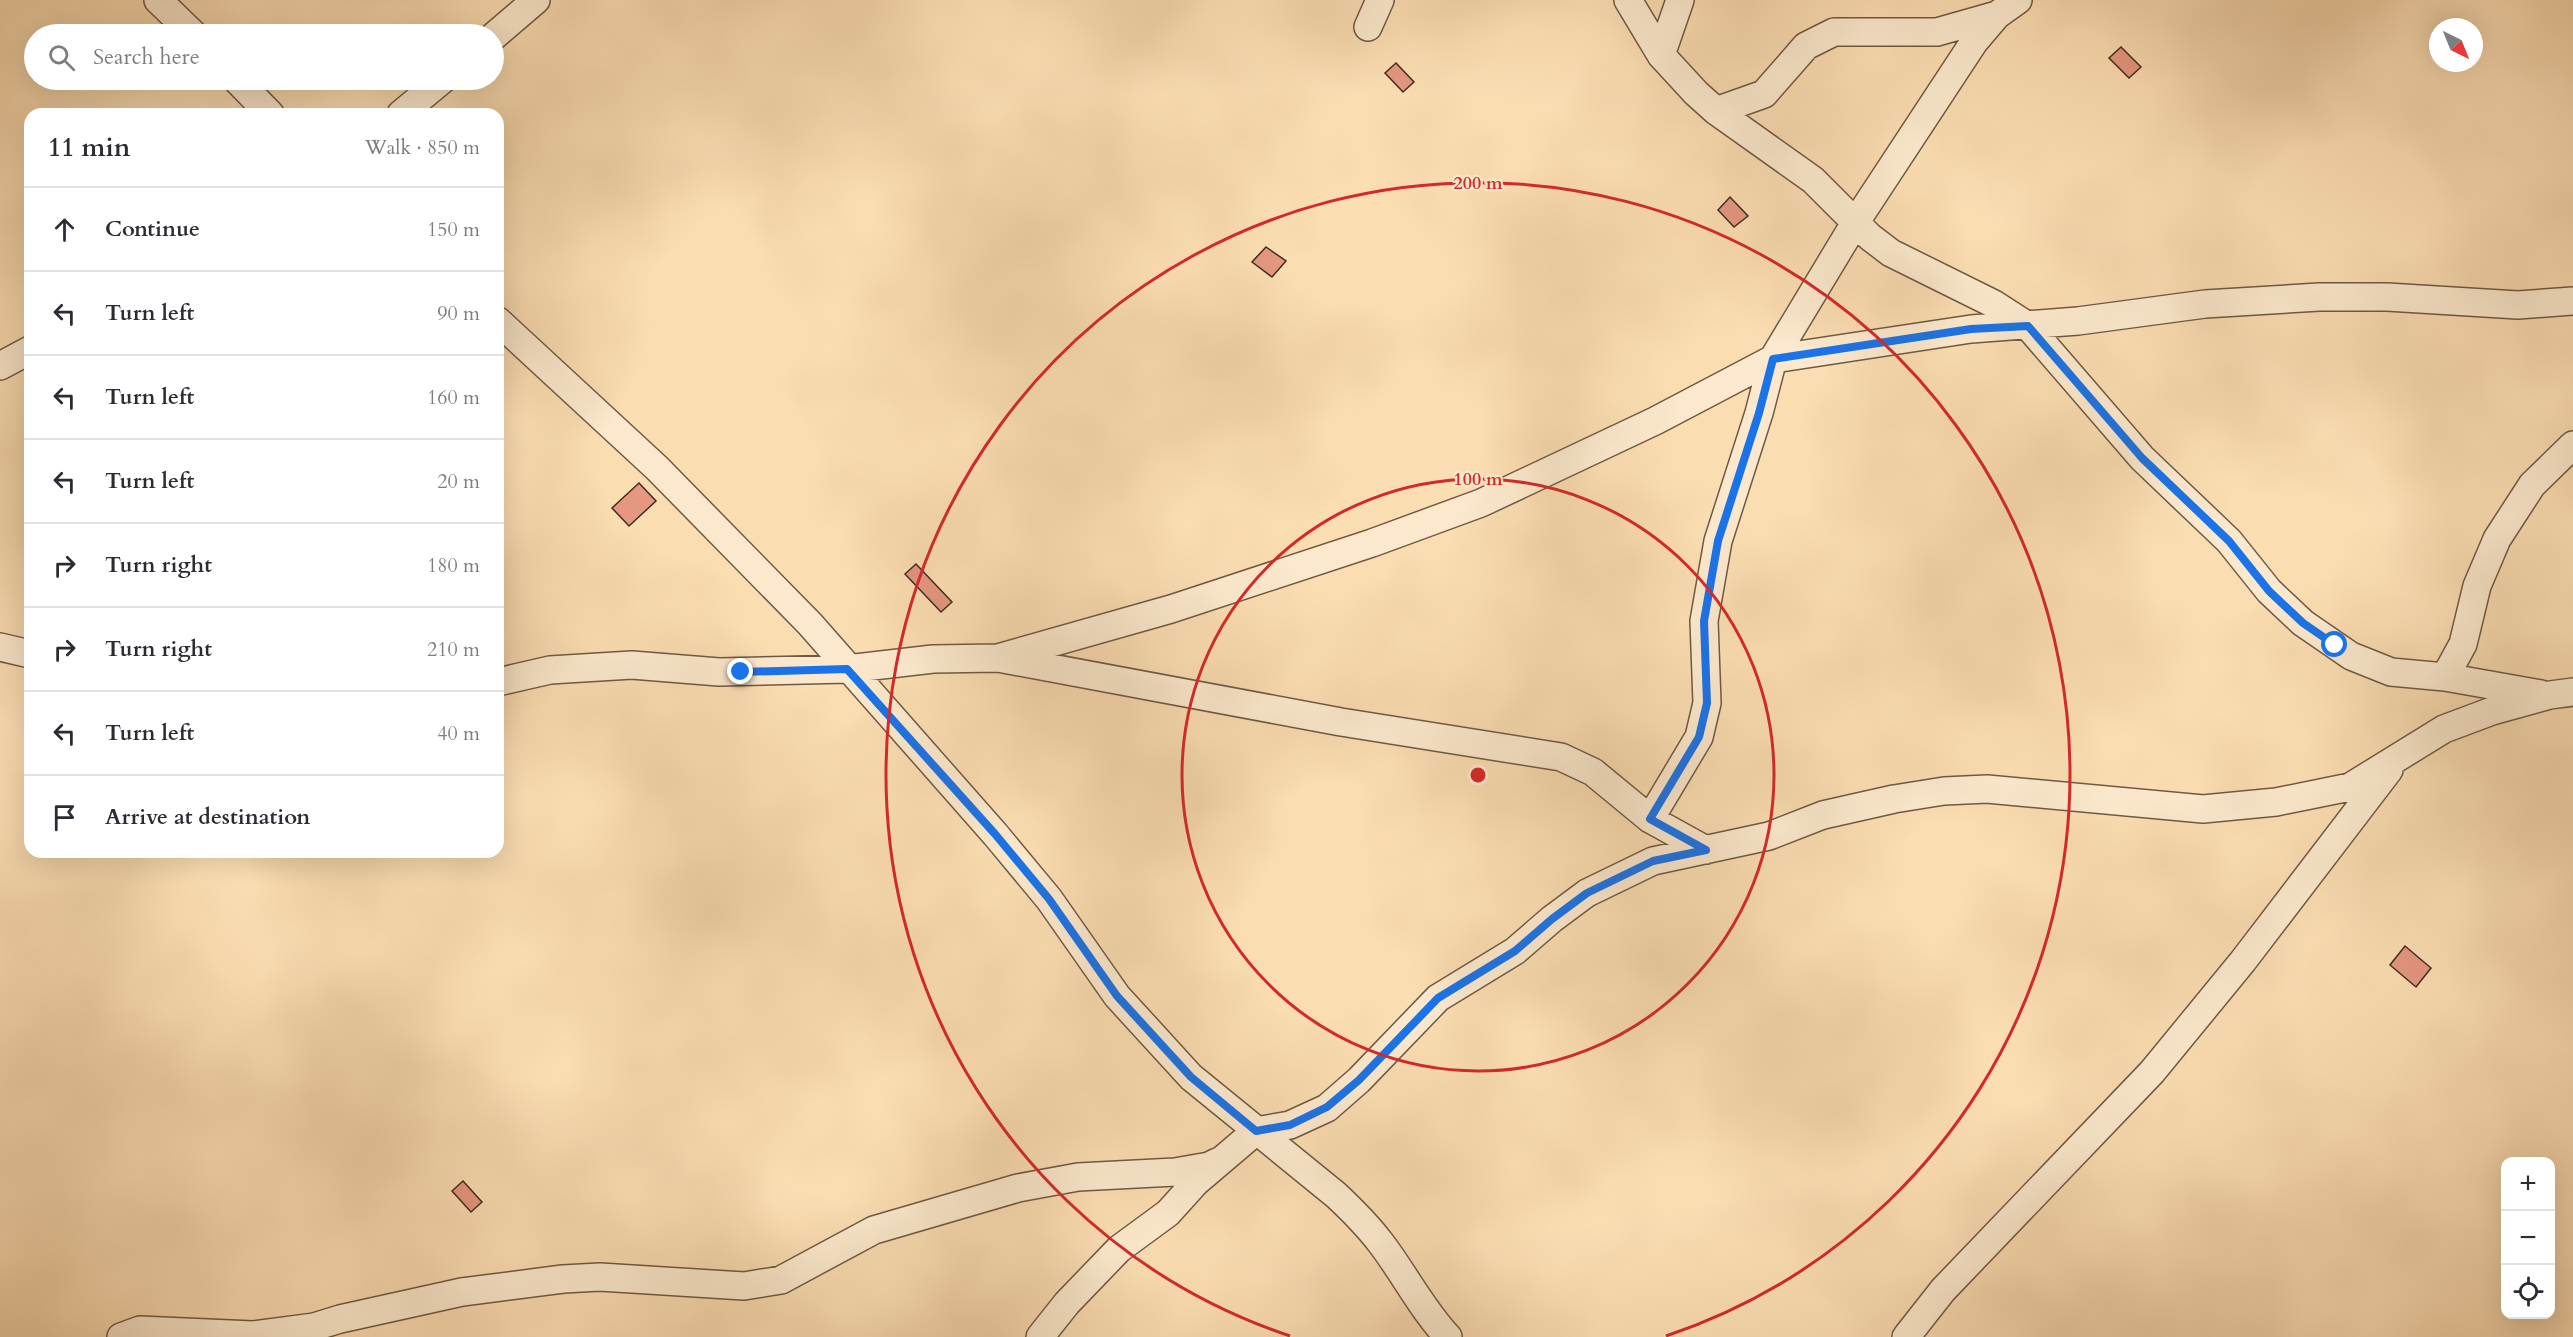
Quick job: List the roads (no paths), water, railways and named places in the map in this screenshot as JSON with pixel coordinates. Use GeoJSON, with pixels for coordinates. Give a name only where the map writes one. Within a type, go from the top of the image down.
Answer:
{"type":"FeatureCollection","features":[{"type":"Feature","properties":{"kind":"street"},"geometry":{"type":"LineString","coordinates":[[158,0],[183,24]]}},
{"type":"Feature","properties":{"kind":"street"},"geometry":{"type":"LineString","coordinates":[[504,27],[536,0]]}},
{"type":"Feature","properties":{"kind":"street"},"geometry":{"type":"LineString","coordinates":[[1368,27],[1380,0]]}},
{"type":"Feature","properties":{"kind":"street"},"geometry":{"type":"LineString","coordinates":[[1628,0],[1661,55],[1716,111],[1813,180],[1855,223],[1891,253],[1994,304],[2028,326],[2142,458],[2229,541],[2269,591],[2303,623],[2351,656],[2391,672],[2445,677],[2562,694]]}},
{"type":"Feature","properties":{"kind":"street"},"geometry":{"type":"LineString","coordinates":[[1661,55],[1680,0]]}},
{"type":"Feature","properties":{"kind":"street"},"geometry":{"type":"LineString","coordinates":[[1716,111],[1764,93],[1806,46],[1834,32],[1937,33],[2007,7]]}},
{"type":"Feature","properties":{"kind":"street"},"geometry":{"type":"LineString","coordinates":[[1650,819],[1699,737],[1707,703],[1704,621],[1718,541],[1759,413],[1773,359],[1855,223],[1974,42],[2007,7]]}},
{"type":"Feature","properties":{"kind":"street"},"geometry":{"type":"LineString","coordinates":[[247,90],[264,108]]}},
{"type":"Feature","properties":{"kind":"street"},"geometry":{"type":"LineString","coordinates":[[408,108],[430,90]]}},
{"type":"Feature","properties":{"kind":"street"},"geometry":{"type":"LineString","coordinates":[[998,658],[1171,609],[1372,543],[1481,503],[1655,421],[1773,359],[1971,329],[2028,326],[2205,304],[2319,297],[2387,297],[2518,305],[2573,301]]}},
{"type":"Feature","properties":{"kind":"street"},"geometry":{"type":"LineString","coordinates":[[504,327],[657,468],[810,624],[847,669],[995,834],[1049,899],[1117,996],[1191,1077],[1336,1195],[1358,1216],[1380,1242],[1422,1305],[1448,1337]]}},
{"type":"Feature","properties":{"kind":"street"},"geometry":{"type":"LineString","coordinates":[[0,366],[24,353]]}},
{"type":"Feature","properties":{"kind":"street"},"geometry":{"type":"LineString","coordinates":[[2445,677],[2463,644],[2477,586],[2497,539],[2532,485],[2573,445]]}},
{"type":"Feature","properties":{"kind":"street"},"geometry":{"type":"LineString","coordinates":[[0,647],[24,653]]}},
{"type":"Feature","properties":{"kind":"street"},"geometry":{"type":"LineString","coordinates":[[504,680],[549,670],[632,665],[720,672],[847,669],[933,659],[998,658],[1341,722],[1561,757],[1593,772],[1650,819],[1706,850]]}},
{"type":"Feature","properties":{"kind":"street"},"geometry":{"type":"LineString","coordinates":[[1040,1337],[1067,1303],[1119,1249],[1168,1213],[1196,1182],[1256,1131],[1290,1125],[1327,1107],[1359,1080],[1438,998],[1515,951],[1587,893],[1653,861],[1769,836],[1823,815],[1894,799],[1944,791],[1988,789],[2203,809],[2276,802],[2350,787],[2444,729],[2492,711],[2562,694]]}},
{"type":"Feature","properties":{"kind":"street"},"geometry":{"type":"LineString","coordinates":[[1906,1337],[1943,1290],[2152,1072],[2243,961],[2399,757]]}},
{"type":"Feature","properties":{"kind":"street"},"geometry":{"type":"LineString","coordinates":[[121,1337],[140,1330],[253,1335],[314,1327],[340,1318],[462,1292],[563,1279],[612,1277],[744,1286],[781,1280],[874,1230],[1018,1188],[1078,1177],[1175,1172],[1209,1166],[1229,1156]]}}]}
